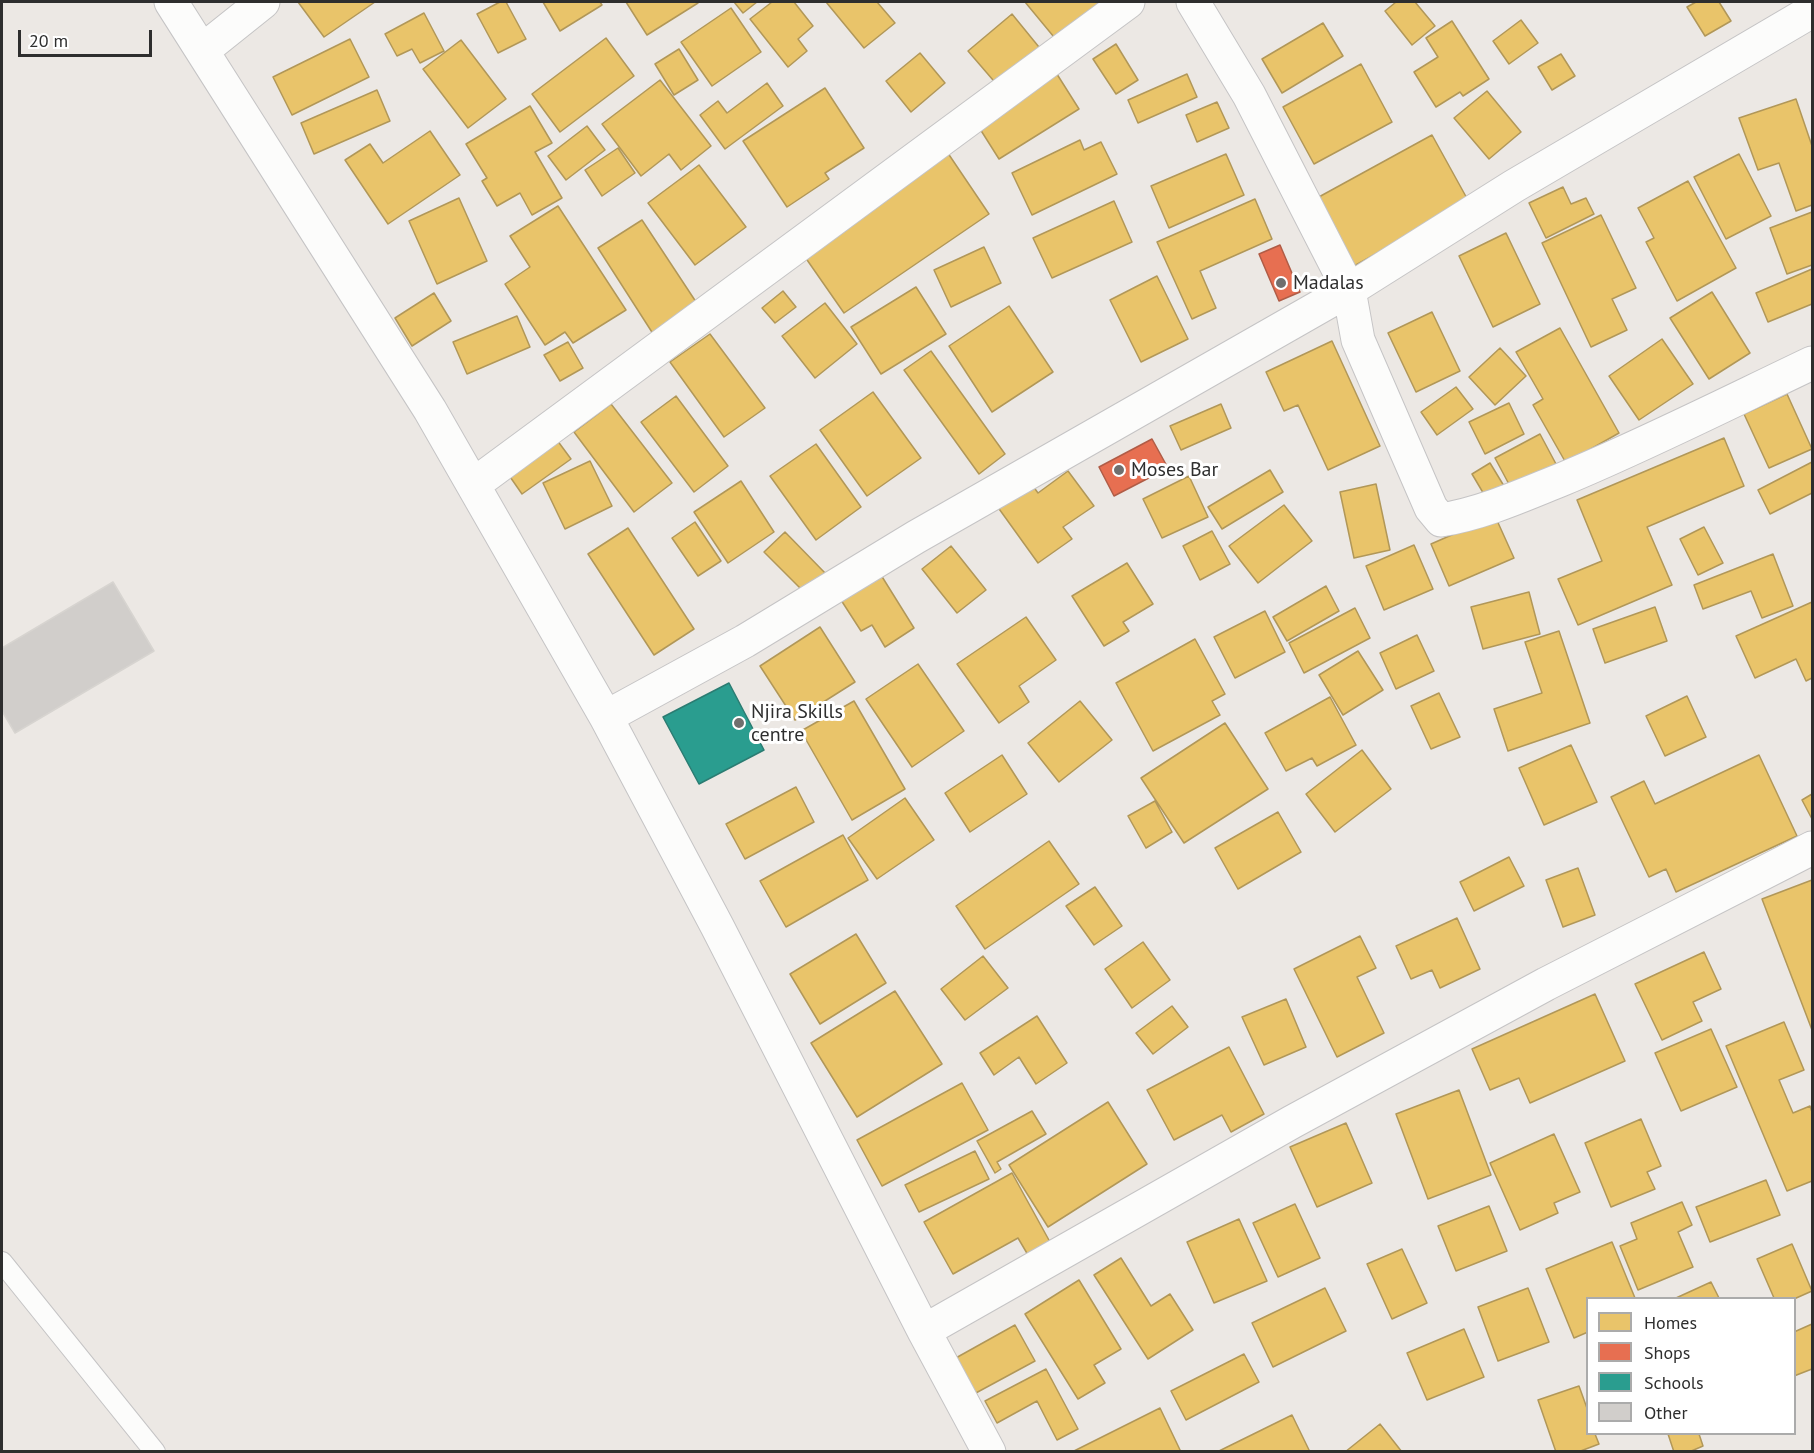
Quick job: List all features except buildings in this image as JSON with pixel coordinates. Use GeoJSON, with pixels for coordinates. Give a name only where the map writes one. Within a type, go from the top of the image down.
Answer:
{"type":"FeatureCollection","features":[{"type":"Feature","properties":{"kind":"street"},"geometry":{"type":"LineString","coordinates":[[171,2],[430,410],[606,717],[717,926],[924,1331],[989,1452]]}},
{"type":"Feature","properties":{"kind":"street"},"geometry":{"type":"LineString","coordinates":[[203,50],[263,2]]}},
{"type":"Feature","properties":{"kind":"street"},"geometry":{"type":"LineString","coordinates":[[473,485],[1128,2]]}},
{"type":"Feature","properties":{"kind":"street"},"geometry":{"type":"LineString","coordinates":[[1193,2],[1249,95],[1349,290],[1358,340],[1431,508],[1442,520],[1462,517],[1495,507],[1609,460],[1812,363]]}},
{"type":"Feature","properties":{"kind":"street"},"geometry":{"type":"LineString","coordinates":[[606,717],[745,641],[916,537],[1349,290],[1514,186],[1812,11]]}},
{"type":"Feature","properties":{"kind":"street"},"geometry":{"type":"LineString","coordinates":[[924,1331],[1384,1072],[1546,984],[1812,848]]}},
{"type":"Feature","properties":{"kind":"lane"},"geometry":{"type":"LineString","coordinates":[[2,1262],[155,1452]]}},
{"type":"Feature","properties":{"kind":"place","name":"Madalas"},"geometry":{"type":"Point","coordinates":[1281,283]}},
{"type":"Feature","properties":{"kind":"place","name":"Moses Bar"},"geometry":{"type":"Point","coordinates":[1119,470]}},
{"type":"Feature","properties":{"kind":"place","name":"Njira Skills centre"},"geometry":{"type":"Point","coordinates":[739,723]}}]}
